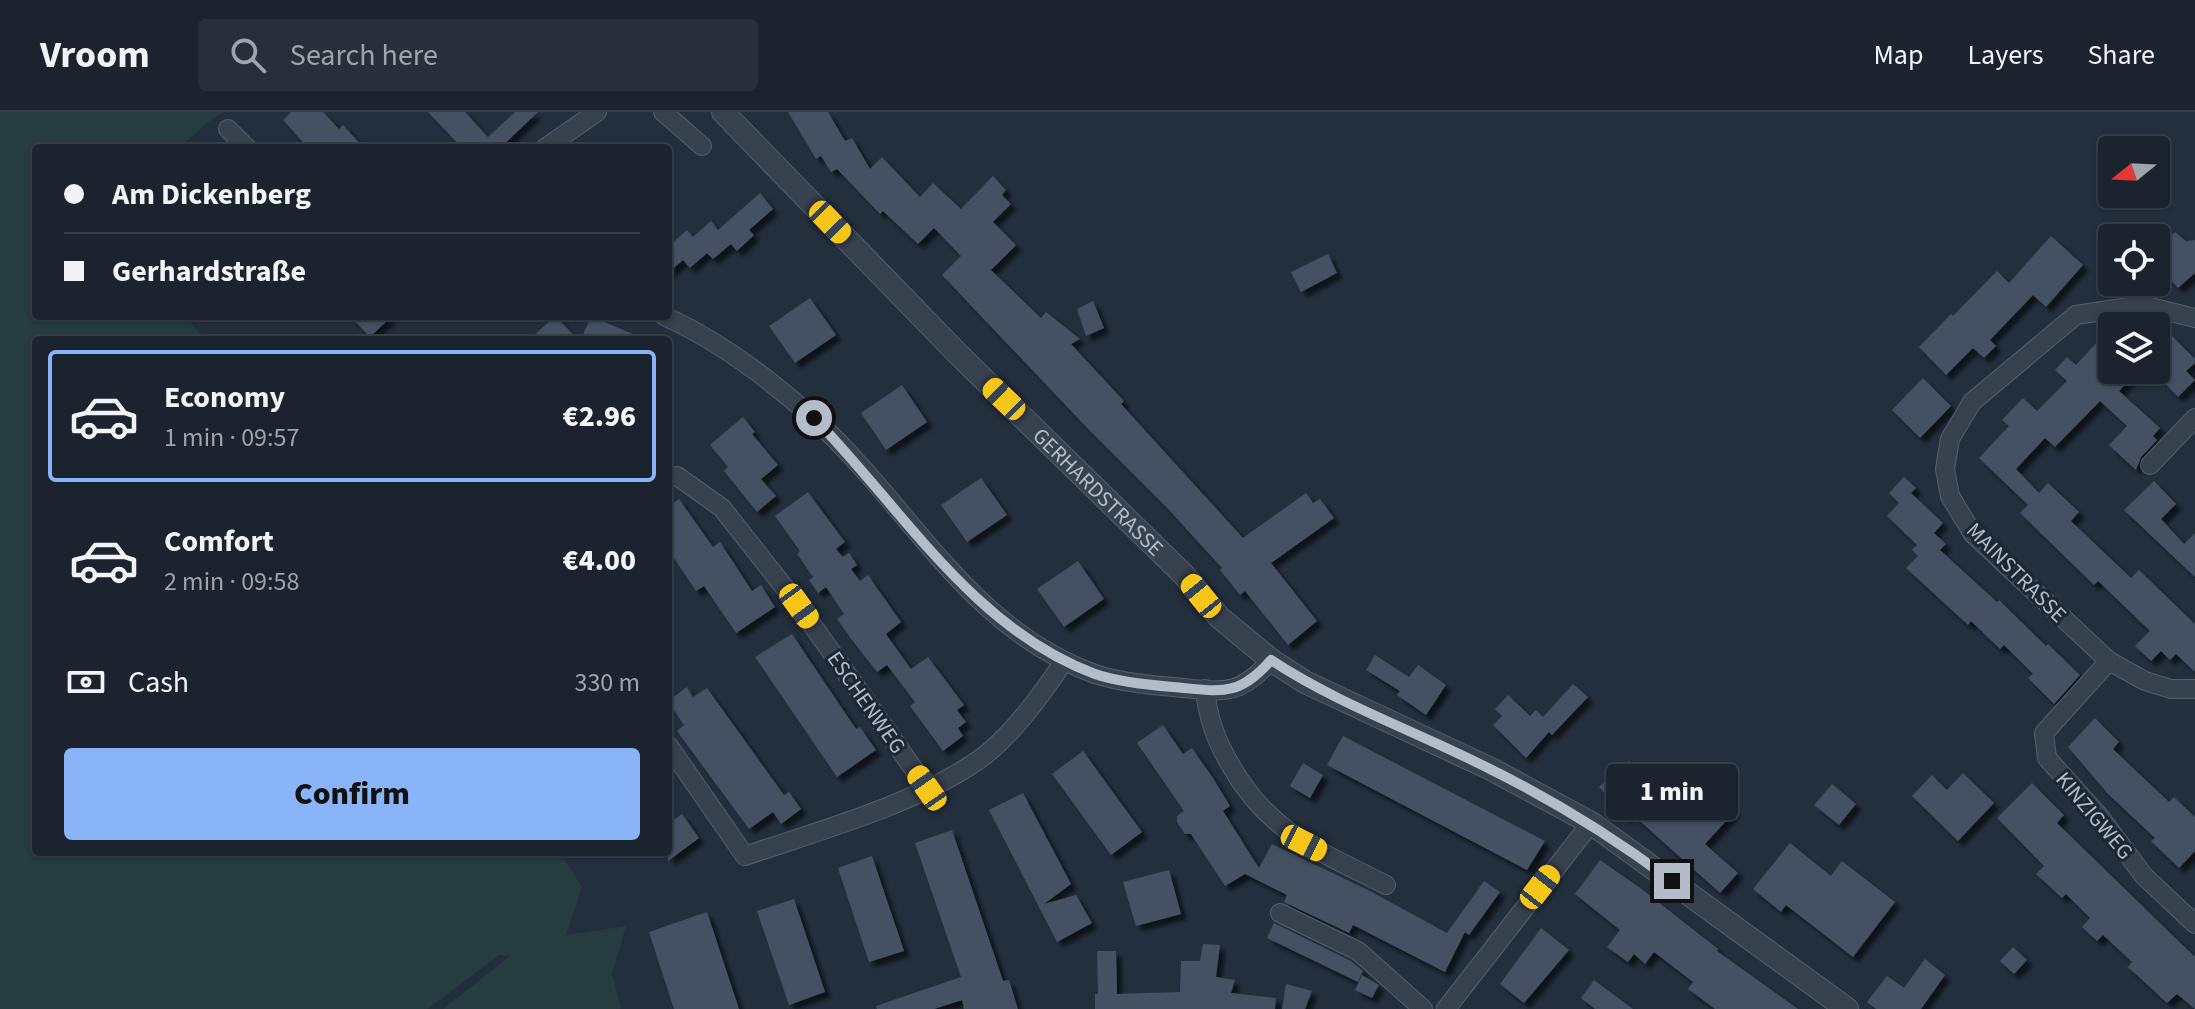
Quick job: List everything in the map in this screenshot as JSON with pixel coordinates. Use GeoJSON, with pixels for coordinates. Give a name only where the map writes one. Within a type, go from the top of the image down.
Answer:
{"type":"FeatureCollection","features":[{"type":"Feature","properties":{"kind":"street"},"geometry":{"type":"LineString","coordinates":[[551,144],[597,112]]}},
{"type":"Feature","properties":{"kind":"street"},"geometry":{"type":"LineString","coordinates":[[663,112],[702,146]]}},
{"type":"Feature","properties":{"kind":"street","name":"GERHARDSTRASSE"},"geometry":{"type":"LineString","coordinates":[[723,112],[959,355],[1184,575],[1219,617],[1271,660],[1305,682],[1491,769],[1591,823],[1847,1009]]}},
{"type":"Feature","properties":{"kind":"street"},"geometry":{"type":"LineString","coordinates":[[228,129],[243,144]]}},
{"type":"Feature","properties":{"kind":"street","name":"MAINSTRASSE"},"geometry":{"type":"LineString","coordinates":[[2195,318],[2142,305],[2076,315],[1972,402],[1950,439],[1945,469],[1950,496],[1973,534],[2109,661],[2145,681],[2171,689],[2195,689]]}},
{"type":"Feature","properties":{"kind":"street"},"geometry":{"type":"LineString","coordinates":[[671,320],[727,351],[814,418],[854,459],[974,597],[1016,631],[1064,661],[1098,675],[1154,685],[1205,689],[1239,688],[1254,680],[1271,660]]}},
{"type":"Feature","properties":{"kind":"street"},"geometry":{"type":"LineString","coordinates":[[2150,465],[2195,418]]}},
{"type":"Feature","properties":{"kind":"street","name":"ESCHENWEG"},"geometry":{"type":"LineString","coordinates":[[677,476],[722,508],[799,606],[927,788]]}},
{"type":"Feature","properties":{"kind":"street"},"geometry":{"type":"LineString","coordinates":[[672,751],[745,856],[847,821],[927,788],[971,765],[992,749],[1045,689],[1064,661]]}},
{"type":"Feature","properties":{"kind":"street","name":"KINZIGWEG"},"geometry":{"type":"LineString","coordinates":[[2109,661],[2044,733],[2047,758],[2099,816],[2144,876],[2195,924]]}},
{"type":"Feature","properties":{"kind":"street"},"geometry":{"type":"LineString","coordinates":[[1205,689],[1214,737],[1243,788],[1260,809],[1304,843],[1386,885]]}},
{"type":"Feature","properties":{"kind":"street"},"geometry":{"type":"LineString","coordinates":[[1454,1006],[1591,823]]}},
{"type":"Feature","properties":{"kind":"street"},"geometry":{"type":"LineString","coordinates":[[1280,913],[1358,951],[1423,1009]]}},
{"type":"Feature","properties":{"kind":"green space"},"geometry":{"type":"Polygon","coordinates":[[[0,112],[224,112],[183,144],[32,144],[32,320],[188,320],[202,336],[32,336],[32,856],[563,856],[582,887],[566,935],[626,926],[612,974],[621,1009],[443,1009],[510,956],[499,955],[428,1009],[0,1009],[0,112]]]}},
{"type":"Feature","properties":{"kind":"building"},"geometry":{"type":"Polygon","coordinates":[[[291,112],[323,112],[339,129],[343,125],[360,144],[304,144],[283,120],[291,112]]]}},
{"type":"Feature","properties":{"kind":"building"},"geometry":{"type":"Polygon","coordinates":[[[428,112],[465,112],[488,137],[515,112],[538,112],[504,144],[458,144],[428,112]]]}},
{"type":"Feature","properties":{"kind":"building"},"geometry":{"type":"Polygon","coordinates":[[[788,112],[828,112],[845,141],[852,138],[870,169],[882,157],[920,197],[933,183],[961,209],[993,176],[1006,190],[1002,195],[1011,204],[993,222],[1016,245],[991,270],[1041,318],[1046,312],[1080,339],[1071,344],[1243,538],[1306,493],[1313,503],[1320,499],[1334,518],[1271,563],[1317,621],[1288,645],[1245,591],[1240,595],[1220,570],[1222,568],[1169,510],[942,275],[961,256],[934,228],[918,244],[883,211],[880,214],[837,169],[831,172],[821,156],[816,159],[788,112]]]}},
{"type":"Feature","properties":{"kind":"building"},"geometry":{"type":"Polygon","coordinates":[[[760,193],[773,209],[749,230],[754,235],[737,251],[731,244],[713,259],[707,253],[690,268],[683,260],[672,270],[672,243],[687,230],[693,237],[711,221],[718,230],[760,193]]]}},
{"type":"Feature","properties":{"kind":"building"},"geometry":{"type":"Polygon","coordinates":[[[2175,232],[2186,241],[2195,240],[2195,273],[2178,288],[2170,280],[2170,237],[2175,232]]]}},
{"type":"Feature","properties":{"kind":"building"},"geometry":{"type":"Polygon","coordinates":[[[2051,236],[2083,265],[2046,307],[2033,295],[1990,340],[1996,346],[1984,358],[1973,348],[1946,375],[1919,347],[1997,271],[2009,283],[2051,236]]]}},
{"type":"Feature","properties":{"kind":"building"},"geometry":{"type":"Polygon","coordinates":[[[1328,254],[1337,273],[1301,292],[1291,272],[1328,254]]]}},
{"type":"Feature","properties":{"kind":"building"},"geometry":{"type":"Polygon","coordinates":[[[810,298],[836,335],[795,363],[769,326],[810,298]]]}},
{"type":"Feature","properties":{"kind":"building"},"geometry":{"type":"Polygon","coordinates":[[[1093,301],[1104,328],[1086,336],[1077,309],[1093,301]]]}},
{"type":"Feature","properties":{"kind":"building"},"geometry":{"type":"Polygon","coordinates":[[[354,320],[388,320],[371,336],[354,320]]]}},
{"type":"Feature","properties":{"kind":"building"},"geometry":{"type":"Polygon","coordinates":[[[551,320],[559,320],[575,336],[533,336],[551,320]]]}},
{"type":"Feature","properties":{"kind":"building"},"geometry":{"type":"Polygon","coordinates":[[[589,320],[600,320],[637,336],[585,336],[589,320]]]}},
{"type":"Feature","properties":{"kind":"building"},"geometry":{"type":"Polygon","coordinates":[[[2172,336],[2195,359],[2186,371],[2195,380],[2178,397],[2166,384],[2170,384],[2172,336]]]}},
{"type":"Feature","properties":{"kind":"building"},"geometry":{"type":"Polygon","coordinates":[[[2098,341],[2098,384],[2126,384],[2119,391],[2160,428],[2153,436],[2157,440],[2141,457],[2136,470],[2109,445],[2127,426],[2100,401],[2055,447],[2045,438],[2016,469],[2039,493],[2048,483],[2079,512],[2071,521],[2131,578],[2139,570],[2195,624],[2195,672],[2176,654],[2170,660],[2161,651],[2151,661],[2135,646],[2150,631],[2098,581],[2094,585],[2020,513],[2028,505],[1979,458],[2009,426],[2002,420],[2023,398],[2037,411],[2067,381],[2055,370],[2067,357],[2076,365],[2098,341]]]}},
{"type":"Feature","properties":{"kind":"building"},"geometry":{"type":"Polygon","coordinates":[[[1923,378],[1951,406],[1920,438],[1892,410],[1923,378]]]}},
{"type":"Feature","properties":{"kind":"building"},"geometry":{"type":"Polygon","coordinates":[[[902,385],[927,422],[886,450],[861,413],[902,385]]]}},
{"type":"Feature","properties":{"kind":"building"},"geometry":{"type":"Polygon","coordinates":[[[743,417],[755,432],[752,434],[778,465],[761,479],[776,496],[757,512],[724,471],[728,467],[710,445],[743,417]]]}},
{"type":"Feature","properties":{"kind":"building"},"geometry":{"type":"Polygon","coordinates":[[[1904,477],[1916,488],[1911,493],[1943,523],[1934,533],[1946,544],[1940,550],[2080,675],[2054,704],[2028,678],[2033,674],[2004,645],[2000,649],[1971,621],[1968,625],[1906,568],[1918,556],[1912,550],[1917,545],[1887,516],[1899,503],[1889,493],[1904,477]]]}},
{"type":"Feature","properties":{"kind":"building"},"geometry":{"type":"Polygon","coordinates":[[[981,478],[1007,515],[967,542],[941,505],[981,478]]]}},
{"type":"Feature","properties":{"kind":"building"},"geometry":{"type":"Polygon","coordinates":[[[2154,481],[2176,504],[2161,519],[2184,544],[2195,533],[2195,577],[2124,510],[2154,481]]]}},
{"type":"Feature","properties":{"kind":"building"},"geometry":{"type":"Polygon","coordinates":[[[808,492],[845,542],[836,549],[843,557],[849,553],[857,565],[851,569],[860,581],[868,575],[901,622],[886,634],[911,669],[928,657],[964,705],[957,710],[966,722],[958,728],[963,736],[943,751],[910,706],[915,702],[887,665],[877,672],[837,619],[844,614],[826,587],[818,593],[809,580],[813,577],[797,554],[800,551],[775,516],[808,492]]]}},
{"type":"Feature","properties":{"kind":"building"},"geometry":{"type":"Polygon","coordinates":[[[679,499],[713,547],[720,542],[752,591],[761,585],[775,607],[736,633],[704,586],[696,591],[672,555],[672,504],[679,499]]]}},
{"type":"Feature","properties":{"kind":"building"},"geometry":{"type":"Polygon","coordinates":[[[1078,561],[1104,599],[1064,627],[1037,589],[1078,561]]]}},
{"type":"Feature","properties":{"kind":"building"},"geometry":{"type":"Polygon","coordinates":[[[792,634],[856,729],[860,727],[876,750],[837,777],[755,657],[792,634]]]}},
{"type":"Feature","properties":{"kind":"building"},"geometry":{"type":"Polygon","coordinates":[[[1375,655],[1409,677],[1418,665],[1446,685],[1426,715],[1397,695],[1400,691],[1366,670],[1375,655]]]}},
{"type":"Feature","properties":{"kind":"building"},"geometry":{"type":"Polygon","coordinates":[[[1573,684],[1588,697],[1552,735],[1549,732],[1526,758],[1493,725],[1502,716],[1495,709],[1508,695],[1530,716],[1536,710],[1543,717],[1573,684]]]}},
{"type":"Feature","properties":{"kind":"building"},"geometry":{"type":"Polygon","coordinates":[[[687,687],[693,697],[707,688],[784,795],[789,792],[801,809],[781,824],[773,812],[749,829],[677,731],[684,725],[672,707],[672,698],[687,687]]]}},
{"type":"Feature","properties":{"kind":"building"},"geometry":{"type":"Polygon","coordinates":[[[2095,718],[2119,742],[2113,749],[2169,802],[2174,797],[2195,817],[2195,851],[2179,868],[2151,841],[2155,838],[2108,794],[2068,747],[2095,718]]]}},
{"type":"Feature","properties":{"kind":"building"},"geometry":{"type":"Polygon","coordinates":[[[1163,725],[1183,754],[1192,748],[1213,778],[1230,806],[1223,811],[1259,868],[1272,844],[1370,891],[1447,933],[1484,881],[1500,892],[1469,935],[1465,932],[1445,972],[1353,925],[1349,933],[1284,902],[1287,895],[1245,874],[1225,886],[1191,834],[1185,834],[1177,822],[1177,816],[1184,811],[1137,743],[1163,725]]]}},
{"type":"Feature","properties":{"kind":"building"},"geometry":{"type":"Polygon","coordinates":[[[1343,736],[1545,841],[1527,870],[1327,765],[1343,736]]]}},
{"type":"Feature","properties":{"kind":"building"},"geometry":{"type":"Polygon","coordinates":[[[1083,751],[1142,832],[1111,855],[1052,774],[1083,751]]]}},
{"type":"Feature","properties":{"kind":"building"},"geometry":{"type":"Polygon","coordinates":[[[1629,761],[1673,811],[1701,780],[1735,811],[1705,844],[1738,873],[1720,893],[1631,813],[1626,818],[1599,787],[1629,761]]]}},
{"type":"Feature","properties":{"kind":"building"},"geometry":{"type":"Polygon","coordinates":[[[1303,763],[1323,775],[1310,798],[1290,786],[1303,763]]]}},
{"type":"Feature","properties":{"kind":"building"},"geometry":{"type":"Polygon","coordinates":[[[1963,773],[1994,803],[1958,841],[1912,796],[1932,775],[1947,790],[1963,773]]]}},
{"type":"Feature","properties":{"kind":"building"},"geometry":{"type":"Polygon","coordinates":[[[2032,783],[2064,815],[2057,823],[2195,957],[2195,1009],[2177,994],[2167,1003],[2128,967],[2132,962],[2103,935],[2097,941],[2082,927],[2090,918],[2066,894],[2062,898],[2036,874],[2044,866],[1997,818],[2032,783]]]}},
{"type":"Feature","properties":{"kind":"building"},"geometry":{"type":"Polygon","coordinates":[[[1832,784],[1856,804],[1839,825],[1814,805],[1832,784]]]}},
{"type":"Feature","properties":{"kind":"building"},"geometry":{"type":"Polygon","coordinates":[[[1023,793],[1071,884],[1044,904],[1076,895],[1092,923],[1057,942],[989,810],[1023,793]]]}},
{"type":"Feature","properties":{"kind":"building"},"geometry":{"type":"Polygon","coordinates":[[[682,814],[699,838],[668,861],[668,856],[672,856],[672,821],[682,814]]]}},
{"type":"Feature","properties":{"kind":"building"},"geometry":{"type":"Polygon","coordinates":[[[952,830],[1003,981],[1009,980],[1018,1009],[964,1009],[962,1000],[934,1009],[877,1009],[876,1006],[961,977],[915,843],[952,830]]]}},
{"type":"Feature","properties":{"kind":"building"},"geometry":{"type":"Polygon","coordinates":[[[1790,843],[1831,876],[1842,861],[1895,902],[1853,957],[1786,905],[1781,912],[1753,889],[1790,843]]]}},
{"type":"Feature","properties":{"kind":"building"},"geometry":{"type":"Polygon","coordinates":[[[872,856],[904,951],[869,962],[838,868],[872,856]]]}},
{"type":"Feature","properties":{"kind":"building"},"geometry":{"type":"Polygon","coordinates":[[[1600,860],[1798,1009],[1715,1009],[1688,989],[1693,982],[1654,952],[1645,964],[1634,954],[1628,962],[1607,947],[1620,930],[1575,894],[1600,860]]]}},
{"type":"Feature","properties":{"kind":"building"},"geometry":{"type":"Polygon","coordinates":[[[1169,870],[1181,914],[1136,926],[1123,882],[1169,870]]]}},
{"type":"Feature","properties":{"kind":"building"},"geometry":{"type":"Polygon","coordinates":[[[794,899],[825,992],[789,1005],[757,911],[794,899]]]}},
{"type":"Feature","properties":{"kind":"building"},"geometry":{"type":"Polygon","coordinates":[[[707,912],[739,1009],[674,1009],[649,932],[707,912]]]}},
{"type":"Feature","properties":{"kind":"building"},"geometry":{"type":"Polygon","coordinates":[[[1274,923],[1351,961],[1363,971],[1358,982],[1267,938],[1274,923]]]}},
{"type":"Feature","properties":{"kind":"building"},"geometry":{"type":"Polygon","coordinates":[[[1541,928],[1569,950],[1524,1003],[1500,984],[1541,928]]]}},
{"type":"Feature","properties":{"kind":"building"},"geometry":{"type":"Polygon","coordinates":[[[1203,944],[1220,945],[1216,977],[1235,980],[1231,993],[1276,998],[1275,1009],[1095,1009],[1095,994],[1098,994],[1097,951],[1116,951],[1117,994],[1180,992],[1181,961],[1200,961],[1203,944]]]}},
{"type":"Feature","properties":{"kind":"building"},"geometry":{"type":"Polygon","coordinates":[[[2013,947],[2027,960],[2014,974],[2000,961],[2013,947]]]}},
{"type":"Feature","properties":{"kind":"building"},"geometry":{"type":"Polygon","coordinates":[[[1925,959],[1945,975],[1921,1009],[1876,1009],[1867,1002],[1887,976],[1904,988],[1925,959]]]}},
{"type":"Feature","properties":{"kind":"building"},"geometry":{"type":"Polygon","coordinates":[[[1362,975],[1379,985],[1372,998],[1355,990],[1362,975]]]}},
{"type":"Feature","properties":{"kind":"building"},"geometry":{"type":"Polygon","coordinates":[[[1594,980],[1633,1009],[1595,1009],[1581,998],[1594,980]]]}},
{"type":"Feature","properties":{"kind":"building"},"geometry":{"type":"Polygon","coordinates":[[[1286,984],[1312,991],[1305,1009],[1282,1009],[1286,984]]]}},
{"type":"Feature","properties":{"kind":"route"},"geometry":{"type":"LineString","coordinates":[[814,418],[854,459],[974,597],[1016,631],[1064,661],[1098,675],[1154,685],[1205,689],[1239,688],[1254,680],[1271,660],[1305,682],[1491,769],[1591,823],[1672,881]]}}]}
